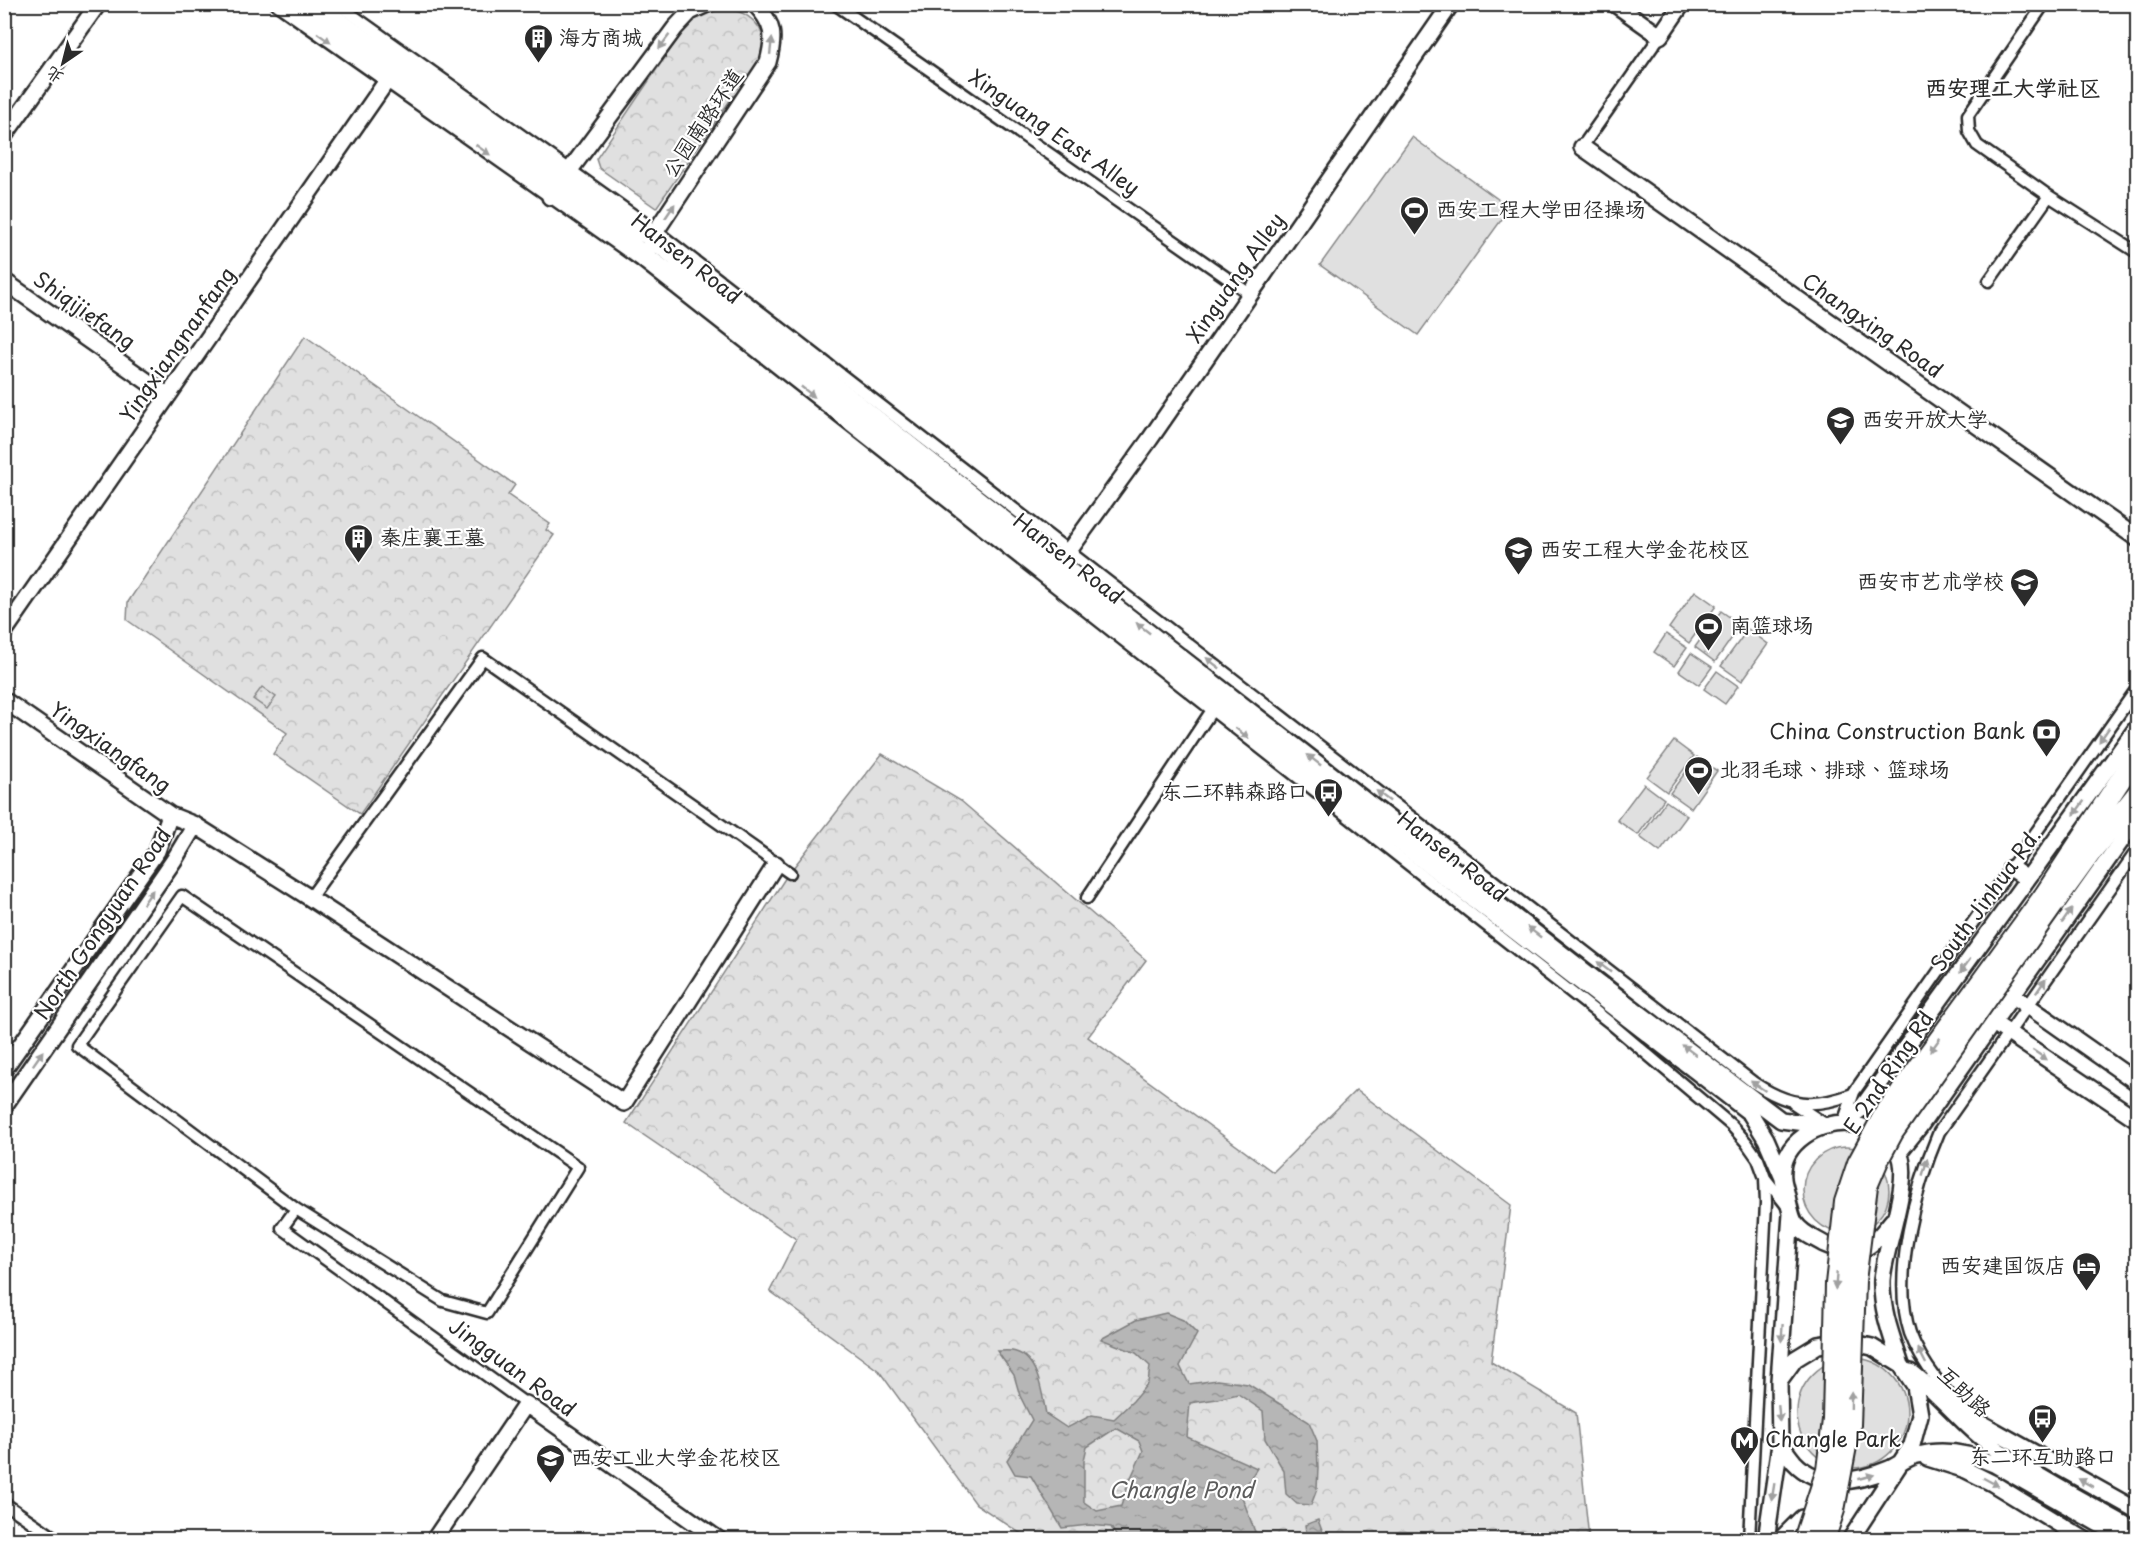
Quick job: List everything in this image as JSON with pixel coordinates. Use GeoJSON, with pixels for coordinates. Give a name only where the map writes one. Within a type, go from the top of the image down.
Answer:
{"type":"FeatureCollection","features":[{"type":"Feature","properties":{"kind":"highway","name":"E 2nd Ring Rd"},"geometry":{"type":"LineString","coordinates":[[1824,1539],[1834,1510],[1850,1425],[1854,1281],[1867,1186],[1893,1132],[2048,900],[2138,753]]}},
{"type":"Feature","properties":{"kind":"highway","name":"E 2nd Ring Rd"},"geometry":{"type":"LineString","coordinates":[[1804,1539],[1827,1470],[1833,1420],[1836,1284],[1845,1202],[1858,1163],[1884,1115],[2048,900],[2095,848],[2136,795]]}},
{"type":"Feature","properties":{"kind":"main road"},"geometry":{"type":"LineString","coordinates":[[4,136],[98,4]]}},
{"type":"Feature","properties":{"kind":"main road","name":"Hansen Road"},"geometry":{"type":"LineString","coordinates":[[295,4],[560,183]]}},
{"type":"Feature","properties":{"kind":"main road","name":"Hansen Road"},"geometry":{"type":"LineString","coordinates":[[316,4],[648,247],[830,397],[1060,563],[1598,981],[1781,1120],[1835,1124]]}},
{"type":"Feature","properties":{"kind":"main road"},"geometry":{"type":"LineString","coordinates":[[560,183],[675,28],[690,12],[707,4]]}},
{"type":"Feature","properties":{"kind":"main road","name":"Xinguang Alley"},"geometry":{"type":"LineString","coordinates":[[1060,563],[1451,4]]}},
{"type":"Feature","properties":{"kind":"main road"},"geometry":{"type":"LineString","coordinates":[[1615,4],[1660,36],[1682,4]]}},
{"type":"Feature","properties":{"kind":"main road","name":"公园南路环道"},"geometry":{"type":"LineString","coordinates":[[648,247],[768,62],[773,45],[771,27],[764,8]]}},
{"type":"Feature","properties":{"kind":"main road","name":"Yingxiangnanfang"},"geometry":{"type":"LineString","coordinates":[[4,632],[386,82]]}},
{"type":"Feature","properties":{"kind":"main road","name":"Changxing Road"},"geometry":{"type":"LineString","coordinates":[[1582,147],[2138,539]]}},
{"type":"Feature","properties":{"kind":"main road","name":"Shiqijiefang"},"geometry":{"type":"LineString","coordinates":[[4,281],[168,396]]}},
{"type":"Feature","properties":{"kind":"main road","name":"Hansen Road"},"geometry":{"type":"LineString","coordinates":[[1060,563],[1750,1113],[1766,1139],[1783,1178]]}},
{"type":"Feature","properties":{"kind":"main road","name":"Yingxiangfang"},"geometry":{"type":"LineString","coordinates":[[4,700],[171,815],[195,825],[310,898],[624,1103],[776,864]]}},
{"type":"Feature","properties":{"kind":"main road","name":"South Jinhua Rd."},"geometry":{"type":"LineString","coordinates":[[1835,1124],[1861,1109],[2138,726]]}},
{"type":"Feature","properties":{"kind":"main road","name":"North Gongyuan Road"},"geometry":{"type":"LineString","coordinates":[[4,1069],[157,851],[171,815]]}},
{"type":"Feature","properties":{"kind":"main road"},"geometry":{"type":"LineString","coordinates":[[1899,1152],[1920,1126],[2138,817]]}},
{"type":"Feature","properties":{"kind":"main road","name":"North Gongyuan Road"},"geometry":{"type":"LineString","coordinates":[[4,1106],[174,860],[195,825]]}},
{"type":"Feature","properties":{"kind":"main road"},"geometry":{"type":"LineString","coordinates":[[2011,868],[2027,879]]}},
{"type":"Feature","properties":{"kind":"main road"},"geometry":{"type":"LineString","coordinates":[[2012,994],[2138,1083]]}},
{"type":"Feature","properties":{"kind":"main road"},"geometry":{"type":"LineString","coordinates":[[1992,1022],[2138,1120]]}},
{"type":"Feature","properties":{"kind":"main road"},"geometry":{"type":"LineString","coordinates":[[1850,1539],[1912,1445],[1920,1415],[1915,1386],[1901,1365],[1889,1329],[1882,1284],[1893,1220],[1901,1200],[1903,1172],[1899,1152],[1888,1140],[1860,1125],[1835,1124],[1810,1132],[1794,1145],[1786,1157],[1783,1178],[1795,1223],[1807,1235],[1829,1246],[1843,1250],[1859,1250],[1868,1245],[1893,1220]]}},
{"type":"Feature","properties":{"kind":"main road"},"geometry":{"type":"LineString","coordinates":[[1766,1539],[1780,1444],[1779,1381],[1791,1212]]}},
{"type":"Feature","properties":{"kind":"main road"},"geometry":{"type":"LineString","coordinates":[[1779,1381],[1795,1359],[1818,1345],[1845,1341],[1872,1347],[1901,1365]]}},
{"type":"Feature","properties":{"kind":"main road","name":"互助路"},"geometry":{"type":"LineString","coordinates":[[1901,1365],[1932,1389],[1948,1408],[1998,1450],[2138,1532]]}},
{"type":"Feature","properties":{"kind":"main road"},"geometry":{"type":"LineString","coordinates":[[434,1539],[526,1404]]}},
{"type":"Feature","properties":{"kind":"main road","name":"Jingguan Road"},"geometry":{"type":"LineString","coordinates":[[526,1404],[718,1539]]}},
{"type":"Feature","properties":{"kind":"main road"},"geometry":{"type":"LineString","coordinates":[[1948,1408],[1971,1418],[2138,1511]]}},
{"type":"Feature","properties":{"kind":"main road"},"geometry":{"type":"LineString","coordinates":[[1780,1444],[1796,1464],[1817,1477],[1842,1482],[1867,1478],[1917,1455],[1937,1452],[1971,1454],[1994,1464],[2127,1539]]}},
{"type":"Feature","properties":{"kind":"main road"},"geometry":{"type":"LineString","coordinates":[[1917,1455],[1966,1470],[2085,1539]]}},
{"type":"Feature","properties":{"kind":"main road"},"geometry":{"type":"LineString","coordinates":[[1780,1539],[1802,1518],[1814,1518],[1827,1526],[1833,1539]]}},
{"type":"Feature","properties":{"kind":"street"},"geometry":{"type":"LineString","coordinates":[[276,4],[386,82],[560,183]]}},
{"type":"Feature","properties":{"kind":"street"},"geometry":{"type":"LineString","coordinates":[[337,4],[560,183],[648,247],[1060,563],[1744,1076],[1773,1096],[1835,1124],[1853,1094],[2138,687]]}},
{"type":"Feature","properties":{"kind":"street","name":"Xinguang East Alley"},"geometry":{"type":"LineString","coordinates":[[834,4],[1250,294]]}},
{"type":"Feature","properties":{"kind":"street"},"geometry":{"type":"LineString","coordinates":[[2044,4],[1968,115],[1969,131],[1977,145],[2049,196],[2138,253]]}},
{"type":"Feature","properties":{"kind":"street"},"geometry":{"type":"LineString","coordinates":[[1582,147],[1660,36]]}},
{"type":"Feature","properties":{"kind":"street"},"geometry":{"type":"LineString","coordinates":[[1989,281],[2049,196]]}},
{"type":"Feature","properties":{"kind":"street"},"geometry":{"type":"LineString","coordinates":[[648,247],[1212,710],[1610,1022],[1731,1125],[1758,1159],[1765,1178],[1791,1212]]}},
{"type":"Feature","properties":{"kind":"street"},"geometry":{"type":"LineString","coordinates":[[310,898],[483,658],[790,873]]}},
{"type":"Feature","properties":{"kind":"street"},"geometry":{"type":"LineString","coordinates":[[1088,898],[1212,710]]}},
{"type":"Feature","properties":{"kind":"street"},"geometry":{"type":"LineString","coordinates":[[1971,1418],[1933,1374],[1910,1332],[1903,1272],[1928,1157],[1939,1132],[2138,849]]}},
{"type":"Feature","properties":{"kind":"street"},"geometry":{"type":"LineString","coordinates":[[182,896],[578,1167],[487,1313],[443,1301],[296,1209],[77,1045],[182,896]]}},
{"type":"Feature","properties":{"kind":"street"},"geometry":{"type":"LineString","coordinates":[[1792,1103],[1811,1104],[1834,1101],[1853,1094]]}},
{"type":"Feature","properties":{"kind":"street"},"geometry":{"type":"LineString","coordinates":[[1749,1539],[1766,1203],[1765,1178]]}},
{"type":"Feature","properties":{"kind":"street","name":"Jingguan Road"},"geometry":{"type":"LineString","coordinates":[[296,1209],[282,1228],[526,1404]]}},
{"type":"Feature","properties":{"kind":"street"},"geometry":{"type":"LineString","coordinates":[[4,1503],[58,1539]]}},
{"type":"Feature","properties":{"kind":"green space"},"geometry":{"type":"Polygon","coordinates":[[[722,9],[741,13],[756,23],[764,39],[762,58],[656,208],[599,168],[596,159],[686,26],[697,17],[722,9]]]}},
{"type":"Feature","properties":{"kind":"green space","name":"西安工程大学田径操场"},"geometry":{"type":"Polygon","coordinates":[[[1412,137],[1510,208],[1418,335],[1320,265],[1412,137]]]}},
{"type":"Feature","properties":{"kind":"green space"},"geometry":{"type":"Polygon","coordinates":[[[305,336],[515,485],[508,495],[550,524],[546,530],[554,535],[360,814],[273,754],[287,733],[127,620],[128,602],[305,336]]]}},
{"type":"Feature","properties":{"kind":"green space"},"geometry":{"type":"Polygon","coordinates":[[[1695,591],[1716,606],[1689,643],[1669,628],[1695,591]]]}},
{"type":"Feature","properties":{"kind":"green space"},"geometry":{"type":"Polygon","coordinates":[[[1721,611],[1741,625],[1715,662],[1695,647],[1721,611]]]}},
{"type":"Feature","properties":{"kind":"green space"},"geometry":{"type":"Polygon","coordinates":[[[1748,629],[1768,644],[1742,681],[1721,666],[1748,629]]]}},
{"type":"Feature","properties":{"kind":"green space"},"geometry":{"type":"Polygon","coordinates":[[[1666,634],[1687,648],[1674,666],[1654,652],[1666,634]]]}},
{"type":"Feature","properties":{"kind":"green space"},"geometry":{"type":"Polygon","coordinates":[[[1691,653],[1712,667],[1699,685],[1679,671],[1691,653]]]}},
{"type":"Feature","properties":{"kind":"green space"},"geometry":{"type":"Polygon","coordinates":[[[1717,671],[1738,686],[1725,704],[1704,689],[1717,671]]]}},
{"type":"Feature","properties":{"kind":"green space"},"geometry":{"type":"Polygon","coordinates":[[[262,687],[276,697],[267,709],[253,699],[262,687]]]}},
{"type":"Feature","properties":{"kind":"green space"},"geometry":{"type":"Polygon","coordinates":[[[1674,741],[1694,756],[1667,792],[1647,777],[1674,741]]]}},
{"type":"Feature","properties":{"kind":"green space"},"geometry":{"type":"Polygon","coordinates":[[[882,754],[961,801],[1146,960],[1088,1037],[1273,1172],[1356,1090],[1511,1205],[1491,1362],[1576,1413],[1589,1539],[1029,1539],[976,1504],[879,1371],[770,1291],[796,1239],[626,1123],[786,877],[882,754]]]}},
{"type":"Feature","properties":{"kind":"green space"},"geometry":{"type":"Polygon","coordinates":[[[1697,757],[1717,771],[1691,808],[1670,793],[1697,757]]]}},
{"type":"Feature","properties":{"kind":"green space"},"geometry":{"type":"Polygon","coordinates":[[[1644,784],[1664,799],[1638,835],[1617,820],[1644,784]]]}},
{"type":"Feature","properties":{"kind":"green space"},"geometry":{"type":"Polygon","coordinates":[[[1666,801],[1687,816],[1660,852],[1640,837],[1666,801]]]}},
{"type":"Feature","properties":{"kind":"green space"},"geometry":{"type":"Polygon","coordinates":[[[1846,1147],[1870,1154],[1882,1166],[1889,1190],[1882,1214],[1870,1226],[1846,1233],[1822,1226],[1810,1214],[1803,1190],[1810,1166],[1822,1154],[1846,1147]]]}},
{"type":"Feature","properties":{"kind":"green space"},"geometry":{"type":"Polygon","coordinates":[[[1852,1358],[1873,1363],[1891,1374],[1902,1392],[1907,1413],[1902,1434],[1891,1452],[1873,1463],[1852,1468],[1831,1463],[1813,1452],[1802,1434],[1797,1413],[1802,1392],[1813,1374],[1831,1363],[1852,1358]]]}},
{"type":"Feature","properties":{"kind":"water","name":"Changle Pond"},"geometry":{"type":"Polygon","coordinates":[[[1166,1313],[1183,1320],[1197,1334],[1180,1366],[1189,1384],[1217,1380],[1248,1384],[1309,1422],[1317,1441],[1318,1468],[1317,1489],[1311,1505],[1297,1504],[1286,1494],[1284,1471],[1265,1439],[1263,1411],[1238,1394],[1190,1403],[1187,1437],[1257,1468],[1241,1494],[1255,1532],[1250,1539],[1118,1539],[1111,1527],[1089,1525],[1062,1528],[1031,1476],[1015,1474],[1007,1460],[1032,1420],[1020,1396],[1014,1375],[997,1351],[1016,1352],[1030,1362],[1041,1387],[1046,1414],[1067,1428],[1092,1415],[1114,1419],[1148,1383],[1150,1366],[1136,1353],[1101,1339],[1136,1320],[1166,1313]],[[1116,1428],[1087,1447],[1084,1460],[1084,1502],[1097,1511],[1121,1506],[1143,1451],[1139,1441],[1116,1428]]]}},
{"type":"Feature","properties":{"kind":"water","name":"Changle Pond"},"geometry":{"type":"Polygon","coordinates":[[[1318,1520],[1325,1539],[1307,1539],[1305,1525],[1318,1520]]]}},
{"type":"Feature","properties":{"kind":"place","name":"海方商城"},"geometry":{"type":"Point","coordinates":[538,64]}},
{"type":"Feature","properties":{"kind":"place","name":"西安工程大学田径操场"},"geometry":{"type":"Point","coordinates":[1415,236]}},
{"type":"Feature","properties":{"kind":"place","name":"西安开放大学"},"geometry":{"type":"Point","coordinates":[1841,446]}},
{"type":"Feature","properties":{"kind":"place","name":"秦庄襄王墓"},"geometry":{"type":"Point","coordinates":[359,564]}},
{"type":"Feature","properties":{"kind":"place","name":"西安工程大学金花校区"},"geometry":{"type":"Point","coordinates":[1519,576]}},
{"type":"Feature","properties":{"kind":"place","name":"西安市艺术学校"},"geometry":{"type":"Point","coordinates":[2025,608]}},
{"type":"Feature","properties":{"kind":"place","name":"南篮球场"},"geometry":{"type":"Point","coordinates":[1709,652]}},
{"type":"Feature","properties":{"kind":"place","name":"China Construction Bank"},"geometry":{"type":"Point","coordinates":[2046,758]}},
{"type":"Feature","properties":{"kind":"place","name":"北羽毛球、排球、篮球场"},"geometry":{"type":"Point","coordinates":[1698,796]}},
{"type":"Feature","properties":{"kind":"place","name":"东二环韩森路口"},"geometry":{"type":"Point","coordinates":[1329,818]}},
{"type":"Feature","properties":{"kind":"place","name":"西安建国饭店"},"geometry":{"type":"Point","coordinates":[2087,1292]}},
{"type":"Feature","properties":{"kind":"place","name":"东二环互助路口"},"geometry":{"type":"Point","coordinates":[2043,1444]}},
{"type":"Feature","properties":{"kind":"place","name":"Changle Park"},"geometry":{"type":"Point","coordinates":[1744,1466]}},
{"type":"Feature","properties":{"kind":"place","name":"西安工业大学金花校区"},"geometry":{"type":"Point","coordinates":[550,1484]}},
{"type":"Feature","properties":{"kind":"district","name":"西安理工大学社区"},"geometry":{"type":"Point","coordinates":[2013,88]}}]}
